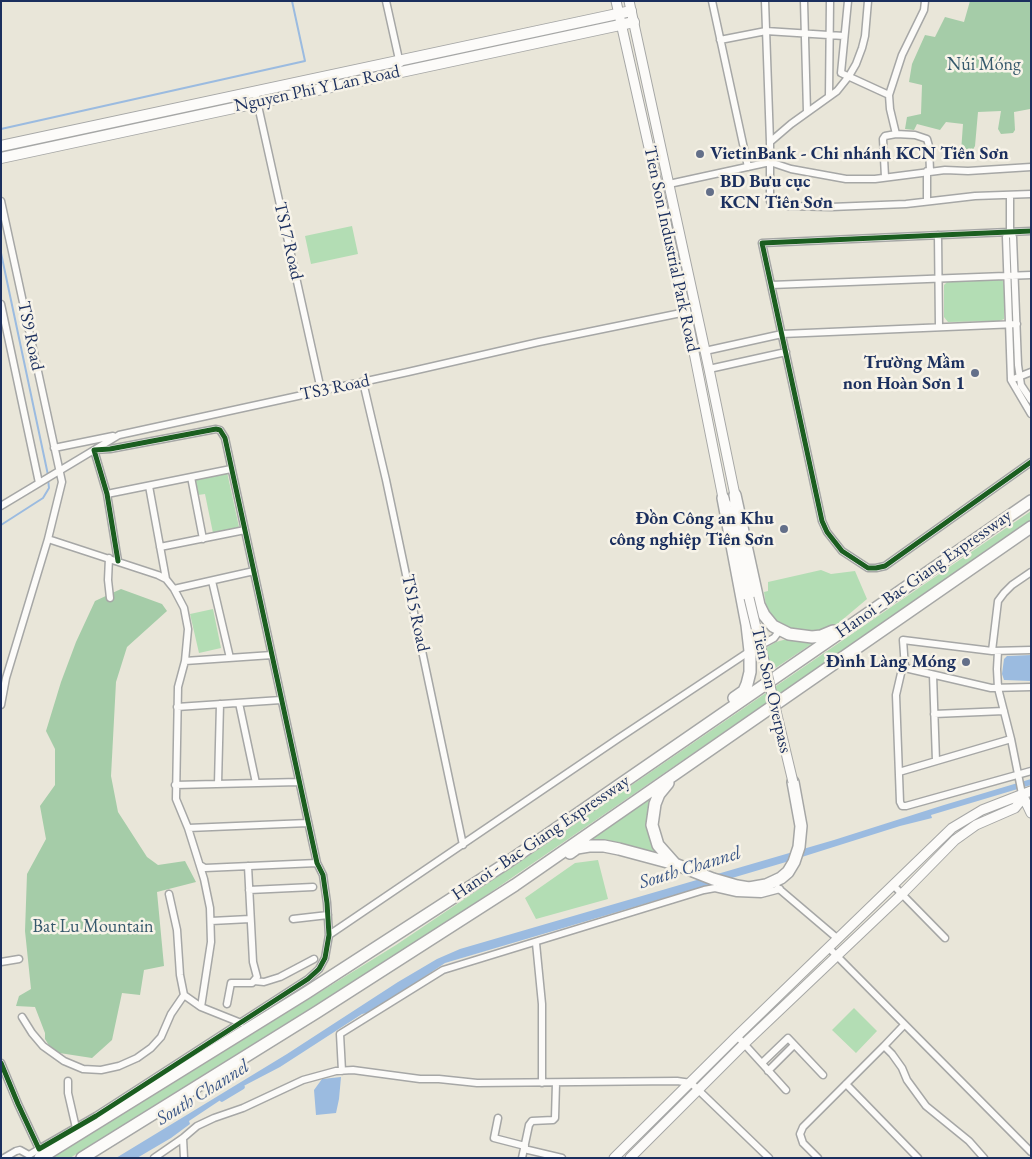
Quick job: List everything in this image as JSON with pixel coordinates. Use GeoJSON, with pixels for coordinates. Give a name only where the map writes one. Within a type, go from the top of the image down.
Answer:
{"type":"FeatureCollection","features":[{"type":"Feature","properties":{"kind":"highway"},"geometry":{"type":"LineString","coordinates":[[729,497],[759,605],[773,626],[789,634],[812,637],[832,632],[932,562],[964,546]]}},
{"type":"Feature","properties":{"kind":"highway"},"geometry":{"type":"LineString","coordinates":[[502,866],[540,835],[728,704],[744,690],[750,672],[748,625],[729,497]]}},
{"type":"Feature","properties":{"kind":"highway","name":"Hanoi - Bac Giang Expressway"},"geometry":{"type":"LineString","coordinates":[[40,1153],[306,993],[502,866],[1031,500]]}},
{"type":"Feature","properties":{"kind":"highway","name":"Hanoi - Bac Giang Expressway"},"geometry":{"type":"LineString","coordinates":[[82,1158],[317,1012],[515,884],[1031,527]]}},
{"type":"Feature","properties":{"kind":"highway"},"geometry":{"type":"LineString","coordinates":[[675,864],[658,845],[654,837],[652,815],[659,794],[668,784],[747,729],[789,694]]}},
{"type":"Feature","properties":{"kind":"highway"},"geometry":{"type":"LineString","coordinates":[[413,951],[477,915],[577,848],[589,846],[619,848],[675,864],[713,879],[732,884],[749,888],[776,886],[794,862],[800,842],[800,820],[793,782]]}},
{"type":"Feature","properties":{"kind":"main road","name":"Tien Son Industrial Park Road"},"geometry":{"type":"LineString","coordinates":[[616,1],[729,497]]}},
{"type":"Feature","properties":{"kind":"main road","name":"Nguyen Phi Y Lan Road"},"geometry":{"type":"LineString","coordinates":[[1,146],[256,97],[400,66],[619,14],[630,6]]}},
{"type":"Feature","properties":{"kind":"main road","name":"Tien Son Industrial Park Road"},"geometry":{"type":"LineString","coordinates":[[630,6],[709,369],[729,497]]}},
{"type":"Feature","properties":{"kind":"main road","name":"Nguyen Phi Y Lan Road"},"geometry":{"type":"LineString","coordinates":[[400,66],[634,22]]}},
{"type":"Feature","properties":{"kind":"main road","name":"Nguyen Phi Y Lan Road"},"geometry":{"type":"LineString","coordinates":[[1,158],[256,97]]}},
{"type":"Feature","properties":{"kind":"main road"},"geometry":{"type":"LineString","coordinates":[[686,312],[696,310]]}},
{"type":"Feature","properties":{"kind":"main road","name":"Tien Son Overpass"},"geometry":{"type":"LineString","coordinates":[[729,497],[749,598],[793,782]]}},
{"type":"Feature","properties":{"kind":"main road"},"geometry":{"type":"LineString","coordinates":[[1027,793],[1031,813]]}},
{"type":"Feature","properties":{"kind":"main road"},"geometry":{"type":"LineString","coordinates":[[614,1158],[737,1036],[960,822],[982,810],[1027,793]]}},
{"type":"Feature","properties":{"kind":"main road"},"geometry":{"type":"LineString","coordinates":[[630,1158],[744,1044],[902,894],[955,840],[976,826],[1015,808],[1027,793]]}},
{"type":"Feature","properties":{"kind":"street"},"geometry":{"type":"LineString","coordinates":[[386,1],[400,66]]}},
{"type":"Feature","properties":{"kind":"street"},"geometry":{"type":"LineString","coordinates":[[712,1],[748,167]]}},
{"type":"Feature","properties":{"kind":"street"},"geometry":{"type":"LineString","coordinates":[[765,1],[770,201],[788,206],[868,206],[906,204],[927,200],[975,196],[1031,194]]}},
{"type":"Feature","properties":{"kind":"street"},"geometry":{"type":"LineString","coordinates":[[804,1],[807,112]]}},
{"type":"Feature","properties":{"kind":"street"},"geometry":{"type":"LineString","coordinates":[[829,96],[830,1]]}},
{"type":"Feature","properties":{"kind":"street"},"geometry":{"type":"LineString","coordinates":[[848,1],[841,73],[889,95]]}},
{"type":"Feature","properties":{"kind":"street"},"geometry":{"type":"LineString","coordinates":[[770,142],[836,91],[849,76],[862,48],[868,1]]}},
{"type":"Feature","properties":{"kind":"street"},"geometry":{"type":"LineString","coordinates":[[896,134],[889,95],[902,55],[924,10],[924,1]]}},
{"type":"Feature","properties":{"kind":"street"},"geometry":{"type":"LineString","coordinates":[[720,40],[766,31],[844,36]]}},
{"type":"Feature","properties":{"kind":"street","name":"TS17 Road"},"geometry":{"type":"LineString","coordinates":[[256,97],[321,390]]}},
{"type":"Feature","properties":{"kind":"street"},"geometry":{"type":"LineString","coordinates":[[885,178],[883,139],[885,136],[896,134],[915,135],[928,139],[927,200]]}},
{"type":"Feature","properties":{"kind":"street"},"geometry":{"type":"LineString","coordinates":[[669,184],[770,162],[791,169],[846,179],[885,178],[928,171],[1031,166]]}},
{"type":"Feature","properties":{"kind":"street"},"geometry":{"type":"LineString","coordinates":[[1010,195],[1010,232],[1013,237],[1009,324],[1011,380],[1031,414]]}},
{"type":"Feature","properties":{"kind":"street","name":"TS9 Road"},"geometry":{"type":"LineString","coordinates":[[1,201],[54,448],[56,473],[62,482],[48,539],[6,678],[1,705]]}},
{"type":"Feature","properties":{"kind":"street"},"geometry":{"type":"LineString","coordinates":[[1031,231],[762,244],[822,521],[827,532],[842,551],[868,568],[885,566],[1031,462]]}},
{"type":"Feature","properties":{"kind":"street"},"geometry":{"type":"LineString","coordinates":[[938,235],[939,327]]}},
{"type":"Feature","properties":{"kind":"street"},"geometry":{"type":"LineString","coordinates":[[771,285],[1031,275]]}},
{"type":"Feature","properties":{"kind":"street"},"geometry":{"type":"LineString","coordinates":[[1011,276],[1017,324],[1021,385],[1031,400]]}},
{"type":"Feature","properties":{"kind":"street"},"geometry":{"type":"LineString","coordinates":[[1,304],[39,483]]}},
{"type":"Feature","properties":{"kind":"street","name":"TS3 Road"},"geometry":{"type":"LineString","coordinates":[[1,506],[119,435],[539,342],[686,312]]}},
{"type":"Feature","properties":{"kind":"street"},"geometry":{"type":"LineString","coordinates":[[705,351],[782,334],[1017,324]]}},
{"type":"Feature","properties":{"kind":"street"},"geometry":{"type":"LineString","coordinates":[[709,369],[786,352]]}},
{"type":"Feature","properties":{"kind":"street"},"geometry":{"type":"LineString","coordinates":[[1011,380],[1031,372]]}},
{"type":"Feature","properties":{"kind":"street","name":"TS15 Road"},"geometry":{"type":"LineString","coordinates":[[363,382],[386,480],[463,845]]}},
{"type":"Feature","properties":{"kind":"street"},"geometry":{"type":"LineString","coordinates":[[4,1158],[16,1150],[29,1155],[40,1153],[308,979],[319,969],[325,958],[329,935],[323,875],[317,863],[308,823],[226,438],[220,430],[216,429],[110,449],[94,450],[107,494],[118,560]]}},
{"type":"Feature","properties":{"kind":"street"},"geometry":{"type":"LineString","coordinates":[[54,448],[119,435]]}},
{"type":"Feature","properties":{"kind":"street"},"geometry":{"type":"LineString","coordinates":[[107,494],[231,468]]}},
{"type":"Feature","properties":{"kind":"street"},"geometry":{"type":"LineString","coordinates":[[191,477],[203,539]]}},
{"type":"Feature","properties":{"kind":"street"},"geometry":{"type":"LineString","coordinates":[[149,486],[166,579],[174,589],[184,608],[188,621],[185,661],[178,687],[175,785],[176,798],[204,878],[211,921],[211,942],[201,1007]]}},
{"type":"Feature","properties":{"kind":"street"},"geometry":{"type":"LineString","coordinates":[[160,547],[245,530]]}},
{"type":"Feature","properties":{"kind":"street"},"geometry":{"type":"LineString","coordinates":[[48,539],[118,560],[166,579]]}},
{"type":"Feature","properties":{"kind":"street"},"geometry":{"type":"LineString","coordinates":[[109,558],[108,580],[110,598]]}},
{"type":"Feature","properties":{"kind":"street"},"geometry":{"type":"LineString","coordinates":[[174,589],[254,571]]}},
{"type":"Feature","properties":{"kind":"street"},"geometry":{"type":"LineString","coordinates":[[1027,793],[1019,777],[998,688],[995,651],[998,601],[1012,585],[1031,572]]}},
{"type":"Feature","properties":{"kind":"street"},"geometry":{"type":"LineString","coordinates":[[212,581],[230,658]]}},
{"type":"Feature","properties":{"kind":"street"},"geometry":{"type":"LineString","coordinates":[[329,935],[750,651],[774,638],[780,630]]}},
{"type":"Feature","properties":{"kind":"street"},"geometry":{"type":"LineString","coordinates":[[1031,650],[995,651],[903,640],[905,668],[902,669],[896,696],[900,802],[902,806],[1019,777],[1031,771]]}},
{"type":"Feature","properties":{"kind":"street"},"geometry":{"type":"LineString","coordinates":[[185,661],[272,655]]}},
{"type":"Feature","properties":{"kind":"street"},"geometry":{"type":"LineString","coordinates":[[905,668],[991,688],[1031,686]]}},
{"type":"Feature","properties":{"kind":"street"},"geometry":{"type":"LineString","coordinates":[[933,675],[936,761]]}},
{"type":"Feature","properties":{"kind":"street"},"geometry":{"type":"LineString","coordinates":[[177,707],[281,700]]}},
{"type":"Feature","properties":{"kind":"street"},"geometry":{"type":"LineString","coordinates":[[239,703],[256,783]]}},
{"type":"Feature","properties":{"kind":"street"},"geometry":{"type":"LineString","coordinates":[[218,784],[220,704]]}},
{"type":"Feature","properties":{"kind":"street"},"geometry":{"type":"LineString","coordinates":[[934,714],[1004,711]]}},
{"type":"Feature","properties":{"kind":"street"},"geometry":{"type":"LineString","coordinates":[[899,772],[1011,739]]}},
{"type":"Feature","properties":{"kind":"street"},"geometry":{"type":"LineString","coordinates":[[175,785],[299,782]]}},
{"type":"Feature","properties":{"kind":"street"},"geometry":{"type":"LineString","coordinates":[[188,828],[308,823]]}},
{"type":"Feature","properties":{"kind":"street"},"geometry":{"type":"LineString","coordinates":[[200,865],[205,868],[317,863]]}},
{"type":"Feature","properties":{"kind":"street"},"geometry":{"type":"LineString","coordinates":[[248,866],[253,962],[256,977],[254,981]]}},
{"type":"Feature","properties":{"kind":"street"},"geometry":{"type":"LineString","coordinates":[[893,885],[945,938]]}},
{"type":"Feature","properties":{"kind":"street"},"geometry":{"type":"LineString","coordinates":[[342,1071],[340,1034],[443,970],[704,890],[715,888],[737,893],[761,894],[776,886],[838,939]]}},
{"type":"Feature","properties":{"kind":"street"},"geometry":{"type":"LineString","coordinates":[[249,890],[313,887]]}},
{"type":"Feature","properties":{"kind":"street"},"geometry":{"type":"LineString","coordinates":[[169,894],[177,930],[180,975],[184,995],[201,1007],[241,1023]]}},
{"type":"Feature","properties":{"kind":"street"},"geometry":{"type":"LineString","coordinates":[[293,918],[328,915]]}},
{"type":"Feature","properties":{"kind":"street"},"geometry":{"type":"LineString","coordinates":[[211,921],[250,920]]}},
{"type":"Feature","properties":{"kind":"street"},"geometry":{"type":"LineString","coordinates":[[536,942],[542,992],[542,1083]]}},
{"type":"Feature","properties":{"kind":"street"},"geometry":{"type":"LineString","coordinates":[[829,948],[1031,1152]]}},
{"type":"Feature","properties":{"kind":"street"},"geometry":{"type":"LineString","coordinates":[[1,962],[19,959]]}},
{"type":"Feature","properties":{"kind":"street"},"geometry":{"type":"LineString","coordinates":[[227,1004],[231,983],[264,982],[280,977],[314,959]]}},
{"type":"Feature","properties":{"kind":"street"},"geometry":{"type":"LineString","coordinates":[[22,1017],[43,1046],[64,1061],[84,1069],[101,1070],[119,1066],[137,1058],[151,1048],[161,1037],[171,1014],[184,995]]}},
{"type":"Feature","properties":{"kind":"street"},"geometry":{"type":"LineString","coordinates":[[818,1158],[803,1142],[800,1134],[803,1127],[904,1025]]}},
{"type":"Feature","properties":{"kind":"street"},"geometry":{"type":"LineString","coordinates":[[737,1036],[786,1090]]}},
{"type":"Feature","properties":{"kind":"street"},"geometry":{"type":"LineString","coordinates":[[762,1064],[788,1038],[823,1074]]}},
{"type":"Feature","properties":{"kind":"street"},"geometry":{"type":"LineString","coordinates":[[768,1071],[794,1045]]}},
{"type":"Feature","properties":{"kind":"street"},"geometry":{"type":"LineString","coordinates":[[884,1046],[902,1068],[907,1080],[926,1106],[969,1141],[984,1158]]}},
{"type":"Feature","properties":{"kind":"street"},"geometry":{"type":"LineString","coordinates":[[1,1063],[40,1153]]}},
{"type":"Feature","properties":{"kind":"street"},"geometry":{"type":"LineString","coordinates":[[154,1158],[197,1126],[243,1108],[303,1080],[353,1070],[477,1084],[677,1081],[691,1083],[770,1158]]}},
{"type":"Feature","properties":{"kind":"street"},"geometry":{"type":"LineString","coordinates":[[68,1081],[68,1094],[76,1128]]}},
{"type":"Feature","properties":{"kind":"street"},"geometry":{"type":"LineString","coordinates":[[522,1158],[529,1125],[532,1121],[553,1120],[555,1118],[556,1083]]}},
{"type":"Feature","properties":{"kind":"street"},"geometry":{"type":"LineString","coordinates":[[846,1084],[918,1158]]}},
{"type":"Feature","properties":{"kind":"street"},"geometry":{"type":"LineString","coordinates":[[498,1118],[494,1138],[562,1158]]}},
{"type":"Feature","properties":{"kind":"street"},"geometry":{"type":"LineString","coordinates":[[183,1138],[184,1158]]}},
{"type":"Feature","properties":{"kind":"green space","name":"Núi Móng"},"geometry":{"type":"Polygon","coordinates":[[[970,1],[1031,1],[1031,112],[1030,109],[1014,112],[1015,130],[1013,133],[1001,134],[998,129],[1001,111],[978,112],[975,146],[971,153],[961,152],[963,124],[946,122],[940,130],[917,124],[914,130],[905,129],[907,117],[921,114],[922,85],[909,82],[912,64],[925,35],[935,37],[945,17],[964,22],[970,1]]]}},
{"type":"Feature","properties":{"kind":"green space"},"geometry":{"type":"Polygon","coordinates":[[[603,22],[603,24],[413,65],[412,63],[603,22]]]}},
{"type":"Feature","properties":{"kind":"green space"},"geometry":{"type":"Polygon","coordinates":[[[248,97],[246,101],[2,151],[2,150],[248,97]]]}},
{"type":"Feature","properties":{"kind":"green space"},"geometry":{"type":"Polygon","coordinates":[[[352,226],[358,254],[311,264],[305,236],[352,226]]]}},
{"type":"Feature","properties":{"kind":"green space"},"geometry":{"type":"Polygon","coordinates":[[[999,278],[1003,281],[1004,285],[1004,319],[999,321],[948,322],[944,317],[944,285],[947,282],[999,278]]]}},
{"type":"Feature","properties":{"kind":"green space"},"geometry":{"type":"Polygon","coordinates":[[[227,472],[239,527],[213,533],[205,494],[198,495],[195,479],[227,472]]]}},
{"type":"Feature","properties":{"kind":"green space"},"geometry":{"type":"Polygon","coordinates":[[[1031,511],[1031,521],[427,936],[70,1158],[52,1158],[396,945],[1031,511]]]}},
{"type":"Feature","properties":{"kind":"green space"},"geometry":{"type":"Polygon","coordinates":[[[821,570],[831,574],[855,571],[867,599],[835,626],[811,632],[791,628],[775,620],[766,606],[764,592],[768,591],[768,582],[821,570]]]}},
{"type":"Feature","properties":{"kind":"green space","name":"Bat Lu Mountain"},"geometry":{"type":"Polygon","coordinates":[[[121,589],[162,604],[167,611],[127,647],[116,682],[111,776],[118,812],[147,857],[158,865],[185,861],[196,882],[157,892],[164,966],[144,970],[140,995],[122,993],[112,1040],[92,1058],[53,1052],[45,1039],[45,1033],[35,1007],[16,1006],[19,996],[31,989],[25,931],[27,874],[46,839],[40,806],[55,785],[55,749],[46,731],[76,642],[95,601],[121,589]]]}},
{"type":"Feature","properties":{"kind":"green space"},"geometry":{"type":"Polygon","coordinates":[[[213,609],[221,648],[199,653],[190,614],[213,609]]]}},
{"type":"Feature","properties":{"kind":"green space"},"geometry":{"type":"Polygon","coordinates":[[[787,639],[816,641],[774,669],[770,669],[764,649],[776,642],[787,639]]]}},
{"type":"Feature","properties":{"kind":"green space"},"geometry":{"type":"Polygon","coordinates":[[[653,792],[647,813],[647,829],[651,842],[660,857],[584,843],[653,792]]]}},
{"type":"Feature","properties":{"kind":"green space"},"geometry":{"type":"Polygon","coordinates":[[[598,860],[608,899],[536,919],[525,898],[575,863],[598,860]]]}},
{"type":"Feature","properties":{"kind":"green space"},"geometry":{"type":"Polygon","coordinates":[[[854,1008],[877,1031],[856,1053],[832,1030],[854,1008]]]}},
{"type":"Feature","properties":{"kind":"water"},"geometry":{"type":"Polygon","coordinates":[[[1031,655],[1031,681],[1004,680],[1002,674],[1004,659],[1007,656],[1031,655]]]}},
{"type":"Feature","properties":{"kind":"water","name":"South Channel"},"geometry":{"type":"Polygon","coordinates":[[[1031,779],[1031,785],[931,815],[932,818],[445,963],[372,1012],[362,1014],[280,1067],[234,1091],[189,1121],[190,1124],[171,1138],[137,1158],[116,1158],[287,1054],[398,982],[437,959],[460,949],[834,840],[1031,779]]]}},
{"type":"Feature","properties":{"kind":"water"},"geometry":{"type":"Polygon","coordinates":[[[341,1077],[336,1113],[316,1115],[314,1090],[322,1079],[341,1077]]]}},
{"type":"Feature","properties":{"kind":"waterway"},"geometry":{"type":"LineString","coordinates":[[1,129],[305,61],[292,1]]}},
{"type":"Feature","properties":{"kind":"waterway"},"geometry":{"type":"LineString","coordinates":[[1,253],[48,475]]}},
{"type":"Feature","properties":{"kind":"waterway"},"geometry":{"type":"LineString","coordinates":[[1,525],[43,498],[49,488],[48,479]]}},
{"type":"Feature","properties":{"kind":"waterway","name":"South Channel"},"geometry":{"type":"LineString","coordinates":[[222,1099],[242,1087]]}},
{"type":"Feature","properties":{"kind":"cycle path"},"geometry":{"type":"LineString","coordinates":[[1031,231],[762,243],[822,521],[827,532],[842,551],[868,568],[885,566],[1031,462]]}},
{"type":"Feature","properties":{"kind":"cycle path"},"geometry":{"type":"LineString","coordinates":[[1,1063],[39,1149],[96,1116],[308,979],[319,969],[325,958],[329,935],[323,875],[317,863],[225,438],[220,430],[216,429],[110,449],[94,450],[107,494],[118,561]]}},
{"type":"Feature","properties":{"kind":"place","name":"VietinBank - Chi nhánh KCN Tiên Sơn"},"geometry":{"type":"Point","coordinates":[700,154]}},
{"type":"Feature","properties":{"kind":"place","name":"BD Bưu cục KCN Tiên Sơn"},"geometry":{"type":"Point","coordinates":[710,192]}},
{"type":"Feature","properties":{"kind":"place","name":"Trường Mầm non Hoàn Sơn 1"},"geometry":{"type":"Point","coordinates":[975,373]}},
{"type":"Feature","properties":{"kind":"place","name":"Đồn Công an Khu công nghiệp Tiên Sơn"},"geometry":{"type":"Point","coordinates":[784,529]}},
{"type":"Feature","properties":{"kind":"place","name":"Đình Làng Móng"},"geometry":{"type":"Point","coordinates":[966,662]}}]}
